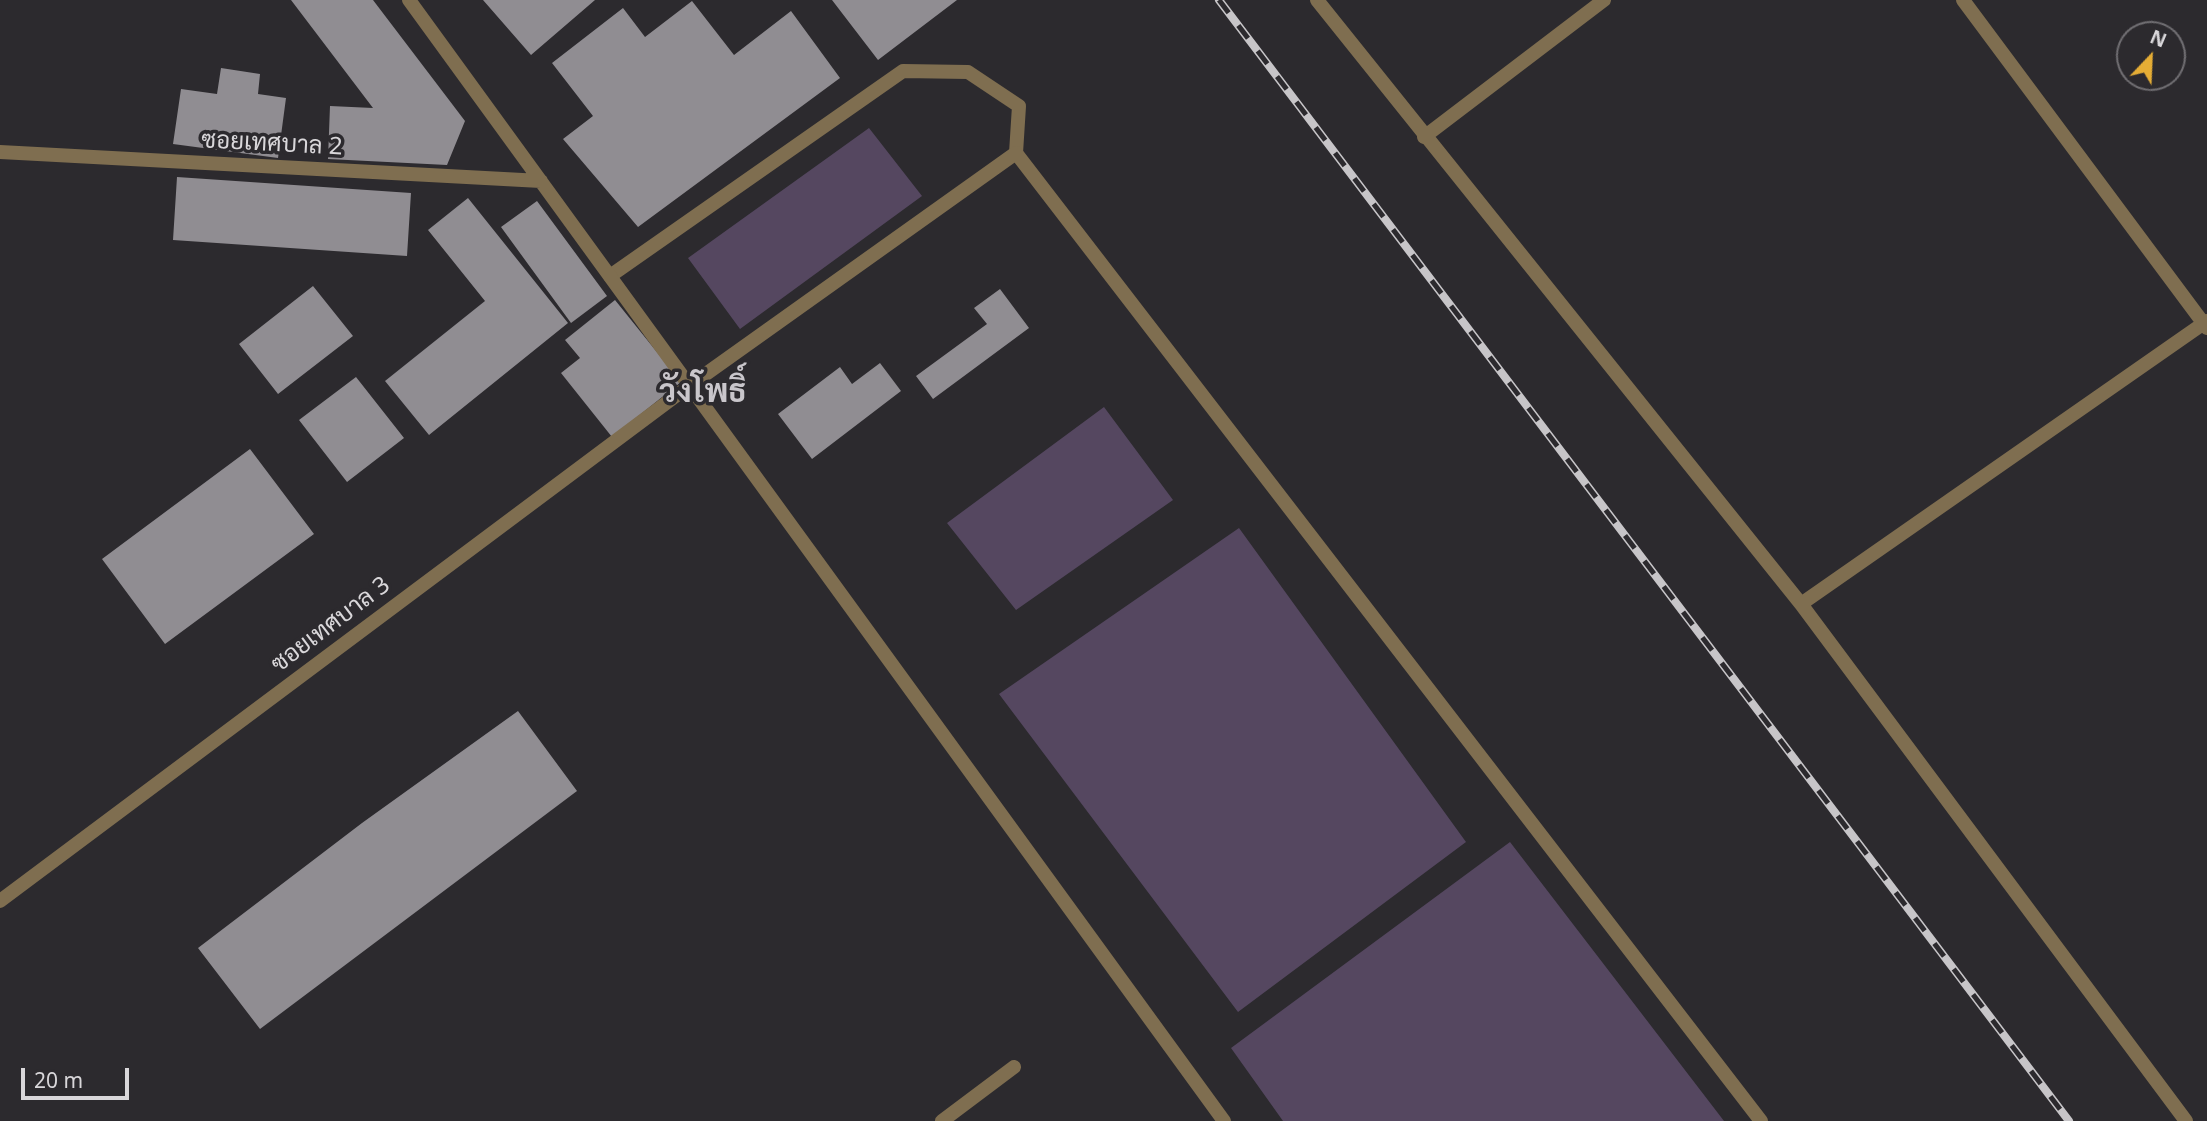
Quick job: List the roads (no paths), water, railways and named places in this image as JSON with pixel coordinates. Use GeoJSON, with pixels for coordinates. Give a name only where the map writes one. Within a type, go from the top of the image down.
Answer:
{"type":"FeatureCollection","features":[{"type":"Feature","properties":{"kind":"street"},"geometry":{"type":"LineString","coordinates":[[409,0],[1224,1121]]}},
{"type":"Feature","properties":{"kind":"street"},"geometry":{"type":"LineString","coordinates":[[1317,0],[1801,604],[2186,1121]]}},
{"type":"Feature","properties":{"kind":"street"},"geometry":{"type":"LineString","coordinates":[[1424,136],[1604,0]]}},
{"type":"Feature","properties":{"kind":"street"},"geometry":{"type":"LineString","coordinates":[[1801,604],[2206,324],[1963,0]]}},
{"type":"Feature","properties":{"kind":"street"},"geometry":{"type":"LineString","coordinates":[[610,276],[903,71],[968,72],[1019,106],[1016,153],[1761,1121]]}},
{"type":"Feature","properties":{"kind":"street","name":"ซอยเทศบาล 2"},"geometry":{"type":"LineString","coordinates":[[0,152],[541,181]]}},
{"type":"Feature","properties":{"kind":"street","name":"ซอยเทศบาล 3"},"geometry":{"type":"LineString","coordinates":[[0,901],[689,386],[1016,153]]}},
{"type":"Feature","properties":{"kind":"street"},"geometry":{"type":"LineString","coordinates":[[943,1121],[1014,1067]]}},
{"type":"Feature","properties":{"kind":"railway"},"geometry":{"type":"LineString","coordinates":[[1219,0],[2069,1121]]}},
{"type":"Feature","properties":{"kind":"district","name":"วังโพธิ์"},"geometry":{"type":"Point","coordinates":[703,393]}}]}
